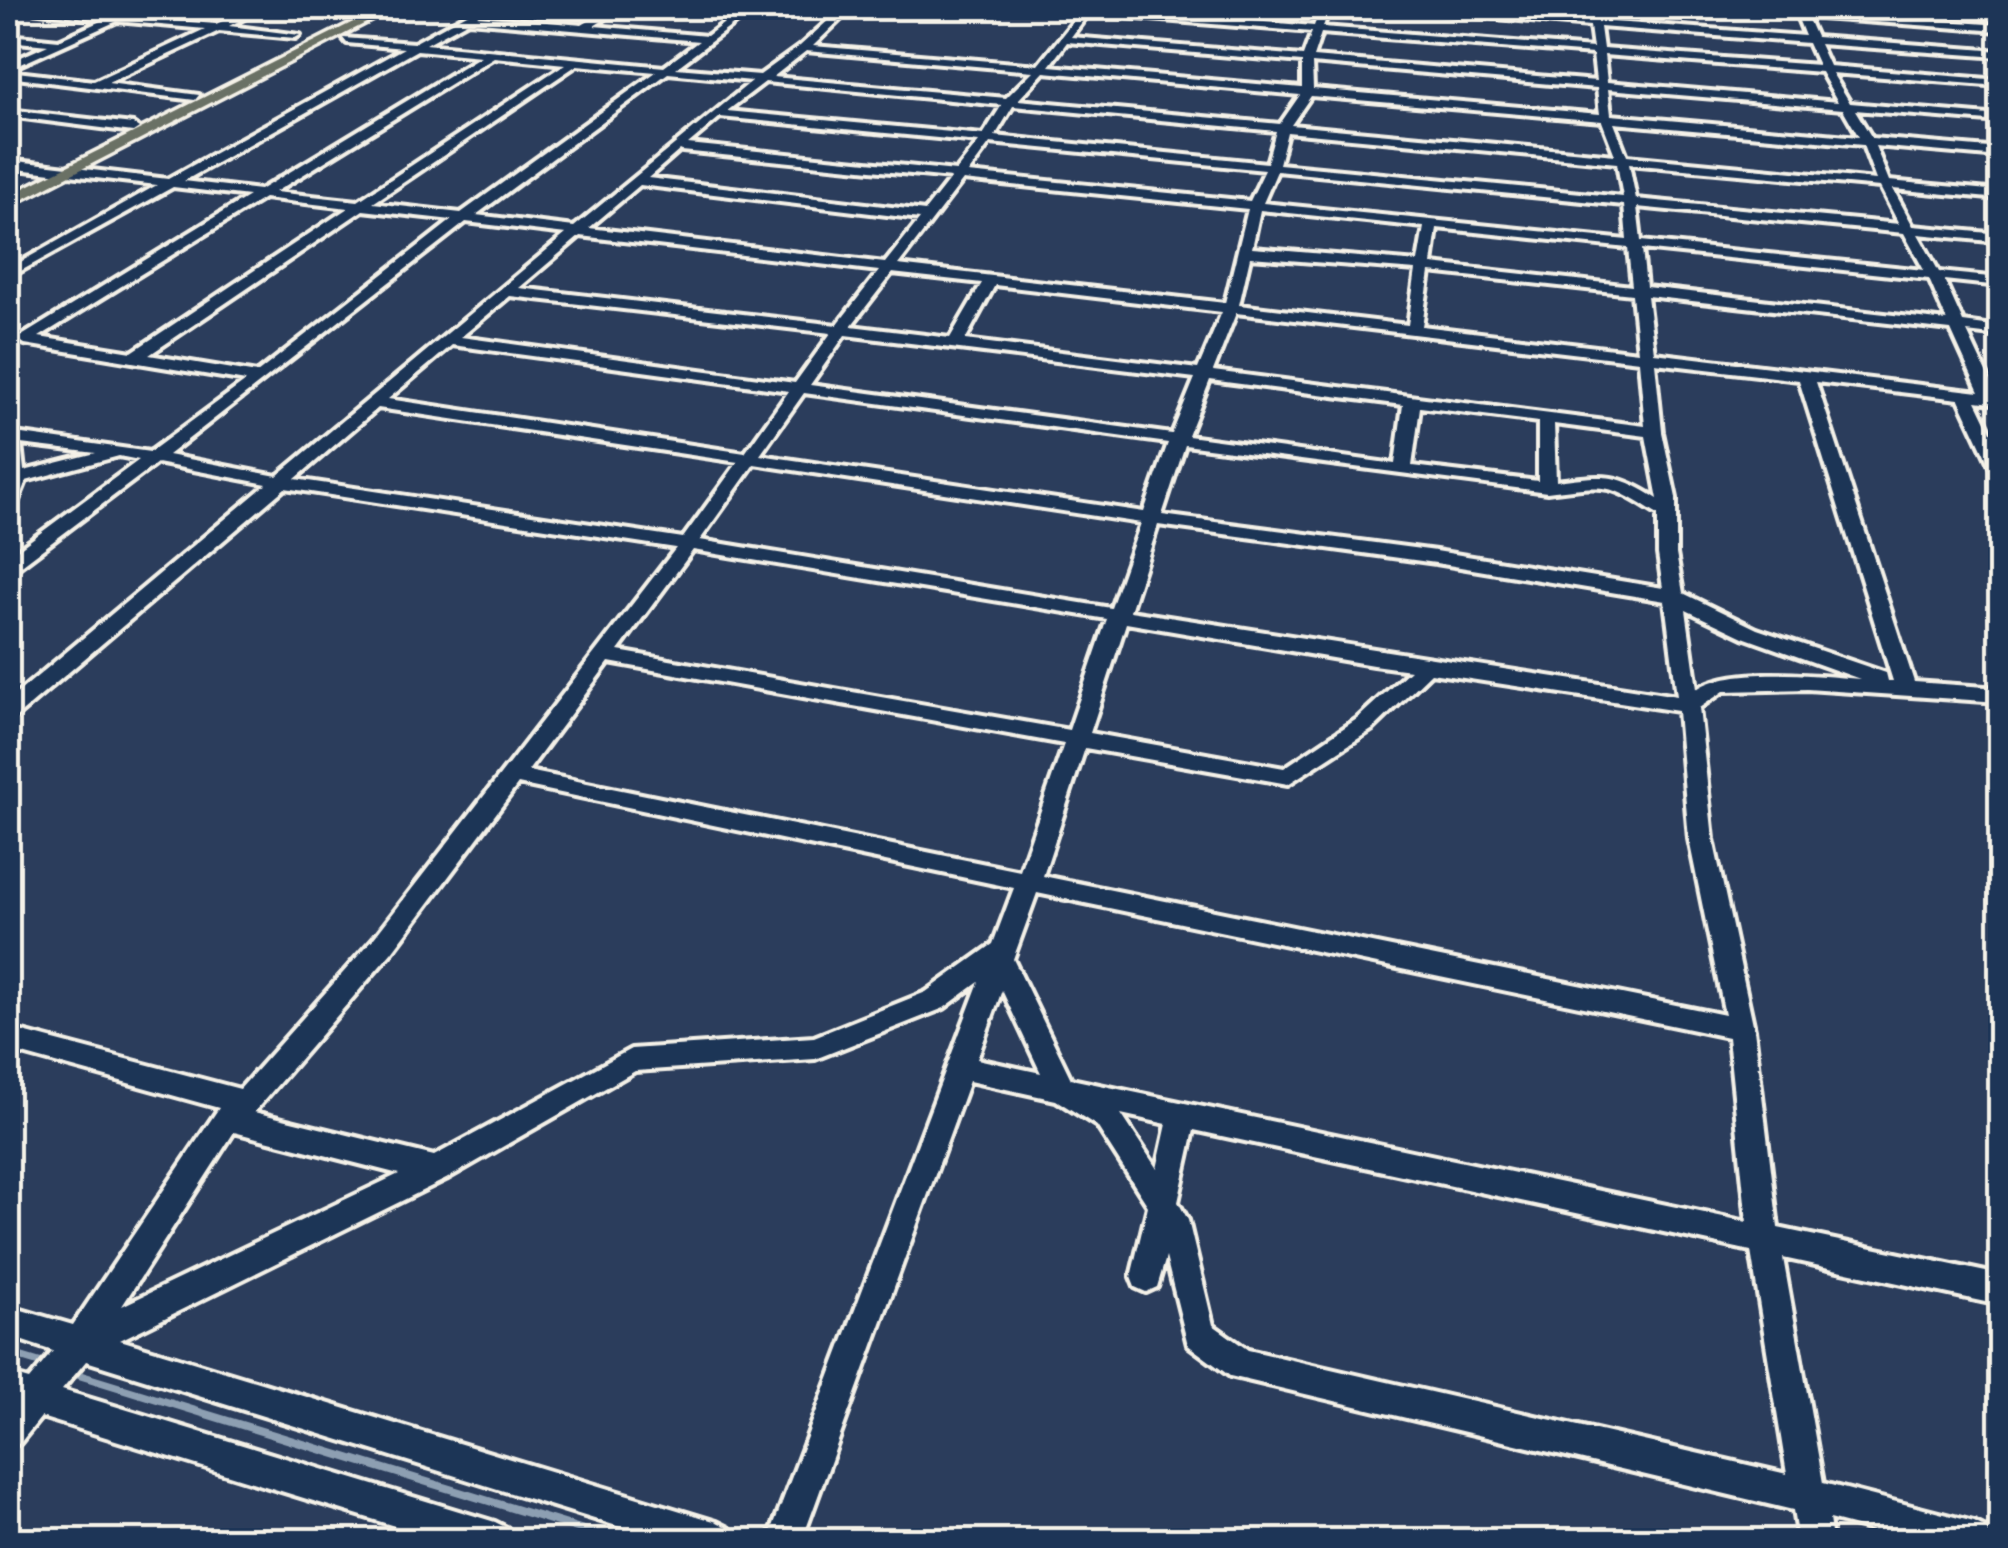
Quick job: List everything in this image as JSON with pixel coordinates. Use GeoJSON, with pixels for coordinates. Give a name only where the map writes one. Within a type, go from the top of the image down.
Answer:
{"type":"FeatureCollection","features":[{"type":"Feature","properties":{"kind":"main road"},"geometry":{"type":"LineString","coordinates":[[8,191],[372,8]]}},
{"type":"Feature","properties":{"kind":"main road"},"geometry":{"type":"LineString","coordinates":[[8,202],[390,8]]}},
{"type":"Feature","properties":{"kind":"street"},"geometry":{"type":"LineString","coordinates":[[12,8],[295,35]]}},
{"type":"Feature","properties":{"kind":"street"},"geometry":{"type":"LineString","coordinates":[[8,70],[142,8]]}},
{"type":"Feature","properties":{"kind":"street"},"geometry":{"type":"LineString","coordinates":[[94,86],[259,8]]}},
{"type":"Feature","properties":{"kind":"street"},"geometry":{"type":"LineString","coordinates":[[8,274],[484,8]]}},
{"type":"Feature","properties":{"kind":"street"},"geometry":{"type":"LineString","coordinates":[[584,28],[617,8]]}},
{"type":"Feature","properties":{"kind":"street"},"geometry":{"type":"LineString","coordinates":[[689,8],[748,10]]}},
{"type":"Feature","properties":{"kind":"street"},"geometry":{"type":"LineString","coordinates":[[8,712],[718,113],[804,48],[847,8]]}},
{"type":"Feature","properties":{"kind":"street"},"geometry":{"type":"LineString","coordinates":[[1045,8],[2000,83]]}},
{"type":"Feature","properties":{"kind":"street"},"geometry":{"type":"LineString","coordinates":[[785,1540],[1003,955],[1178,440],[1231,307],[1256,206],[1272,168],[1282,129],[1308,92],[1307,59],[1325,8]]}},
{"type":"Feature","properties":{"kind":"street"},"geometry":{"type":"LineString","coordinates":[[1383,8],[2000,54]]}},
{"type":"Feature","properties":{"kind":"street"},"geometry":{"type":"LineString","coordinates":[[1593,8],[1606,118],[1622,158],[1630,202],[1631,244],[1667,513],[1701,839],[1741,1029],[1764,1237],[1815,1540]]}},
{"type":"Feature","properties":{"kind":"street"},"geometry":{"type":"LineString","coordinates":[[1729,8],[1799,10],[2000,28]]}},
{"type":"Feature","properties":{"kind":"street"},"geometry":{"type":"LineString","coordinates":[[8,1431],[28,1391],[75,1348],[236,1110],[383,944],[688,544],[841,330],[986,141],[1010,102],[1087,9]]}},
{"type":"Feature","properties":{"kind":"street"},"geometry":{"type":"LineString","coordinates":[[8,566],[260,378],[462,218],[748,10]]}},
{"type":"Feature","properties":{"kind":"street"},"geometry":{"type":"LineString","coordinates":[[1799,10],[1825,70],[1868,142],[1884,184],[1995,398]]}},
{"type":"Feature","properties":{"kind":"street"},"geometry":{"type":"LineString","coordinates":[[467,18],[710,39]]}},
{"type":"Feature","properties":{"kind":"street"},"geometry":{"type":"LineString","coordinates":[[1181,81],[1188,50],[1204,20]]}},
{"type":"Feature","properties":{"kind":"street"},"geometry":{"type":"LineString","coordinates":[[1341,62],[1415,36]]}},
{"type":"Feature","properties":{"kind":"street"},"geometry":{"type":"LineString","coordinates":[[8,38],[65,43]]}},
{"type":"Feature","properties":{"kind":"street"},"geometry":{"type":"LineString","coordinates":[[1064,38],[2000,118]]}},
{"type":"Feature","properties":{"kind":"street"},"geometry":{"type":"LineString","coordinates":[[347,40],[2000,195]]}},
{"type":"Feature","properties":{"kind":"street"},"geometry":{"type":"LineString","coordinates":[[804,48],[2000,153]]}},
{"type":"Feature","properties":{"kind":"street"},"geometry":{"type":"LineString","coordinates":[[16,338],[492,54]]}},
{"type":"Feature","properties":{"kind":"street"},"geometry":{"type":"LineString","coordinates":[[136,356],[576,62]]}},
{"type":"Feature","properties":{"kind":"street"},"geometry":{"type":"LineString","coordinates":[[8,70],[94,86],[195,97]]}},
{"type":"Feature","properties":{"kind":"street"},"geometry":{"type":"LineString","coordinates":[[718,113],[2000,238]]}},
{"type":"Feature","properties":{"kind":"street"},"geometry":{"type":"LineString","coordinates":[[8,114],[133,128]]}},
{"type":"Feature","properties":{"kind":"street"},"geometry":{"type":"LineString","coordinates":[[682,147],[2000,282]]}},
{"type":"Feature","properties":{"kind":"street"},"geometry":{"type":"LineString","coordinates":[[8,164],[1995,398]]}},
{"type":"Feature","properties":{"kind":"street"},"geometry":{"type":"LineString","coordinates":[[640,181],[930,216]]}},
{"type":"Feature","properties":{"kind":"street"},"geometry":{"type":"LineString","coordinates":[[1414,330],[1430,224]]}},
{"type":"Feature","properties":{"kind":"street"},"geometry":{"type":"LineString","coordinates":[[1428,243],[1472,228]]}},
{"type":"Feature","properties":{"kind":"street"},"geometry":{"type":"LineString","coordinates":[[1244,252],[1425,267],[1639,294],[2000,331]]}},
{"type":"Feature","properties":{"kind":"street"},"geometry":{"type":"LineString","coordinates":[[955,343],[991,279]]}},
{"type":"Feature","properties":{"kind":"street"},"geometry":{"type":"LineString","coordinates":[[506,291],[955,343],[1654,432]]}},
{"type":"Feature","properties":{"kind":"street"},"geometry":{"type":"LineString","coordinates":[[16,338],[260,378]]}},
{"type":"Feature","properties":{"kind":"street"},"geometry":{"type":"LineString","coordinates":[[447,340],[1546,487],[1598,481],[1648,483],[1661,472]]}},
{"type":"Feature","properties":{"kind":"street"},"geometry":{"type":"LineString","coordinates":[[1806,378],[1905,687]]}},
{"type":"Feature","properties":{"kind":"street"},"geometry":{"type":"LineString","coordinates":[[1965,395],[2000,468]]}},
{"type":"Feature","properties":{"kind":"street"},"geometry":{"type":"LineString","coordinates":[[373,402],[1152,519],[1436,557],[1673,596],[1750,633],[1905,687]]}},
{"type":"Feature","properties":{"kind":"street"},"geometry":{"type":"LineString","coordinates":[[1403,470],[1412,402]]}},
{"type":"Feature","properties":{"kind":"street"},"geometry":{"type":"LineString","coordinates":[[1546,420],[1546,487]]}},
{"type":"Feature","properties":{"kind":"street"},"geometry":{"type":"LineString","coordinates":[[8,502],[16,478],[10,437],[154,456],[283,482],[1688,705],[1719,684],[1806,682],[2000,695]]}},
{"type":"Feature","properties":{"kind":"street"},"geometry":{"type":"LineString","coordinates":[[16,478],[124,452]]}},
{"type":"Feature","properties":{"kind":"street"},"geometry":{"type":"LineString","coordinates":[[1622,484],[1667,513]]}},
{"type":"Feature","properties":{"kind":"street"},"geometry":{"type":"LineString","coordinates":[[604,654],[1288,776],[1364,724],[1427,666]]}},
{"type":"Feature","properties":{"kind":"street"},"geometry":{"type":"LineString","coordinates":[[510,775],[1741,1029]]}},
{"type":"Feature","properties":{"kind":"street"},"geometry":{"type":"LineString","coordinates":[[1003,955],[1062,1089],[1107,1117],[1173,1220],[1199,1334],[1241,1365],[1806,1496],[1974,1540]]}},
{"type":"Feature","properties":{"kind":"street"},"geometry":{"type":"LineString","coordinates":[[75,1348],[436,1170],[631,1060],[815,1048],[935,1000],[1003,955]]}},
{"type":"Feature","properties":{"kind":"street"},"geometry":{"type":"LineString","coordinates":[[8,1040],[436,1170]]}},
{"type":"Feature","properties":{"kind":"street"},"geometry":{"type":"LineString","coordinates":[[962,1068],[2000,1290]]}},
{"type":"Feature","properties":{"kind":"street"},"geometry":{"type":"LineString","coordinates":[[1146,1277],[1184,1114]]}},
{"type":"Feature","properties":{"kind":"street"},"geometry":{"type":"LineString","coordinates":[[8,1321],[75,1348],[717,1540]]}},
{"type":"Feature","properties":{"kind":"street"},"geometry":{"type":"LineString","coordinates":[[28,1391],[494,1540]]}},
{"type":"Feature","properties":{"kind":"waterway"},"geometry":{"type":"LineString","coordinates":[[8,1353],[44,1364]]}},
{"type":"Feature","properties":{"kind":"waterway"},"geometry":{"type":"LineString","coordinates":[[69,1372],[616,1540]]}}]}
